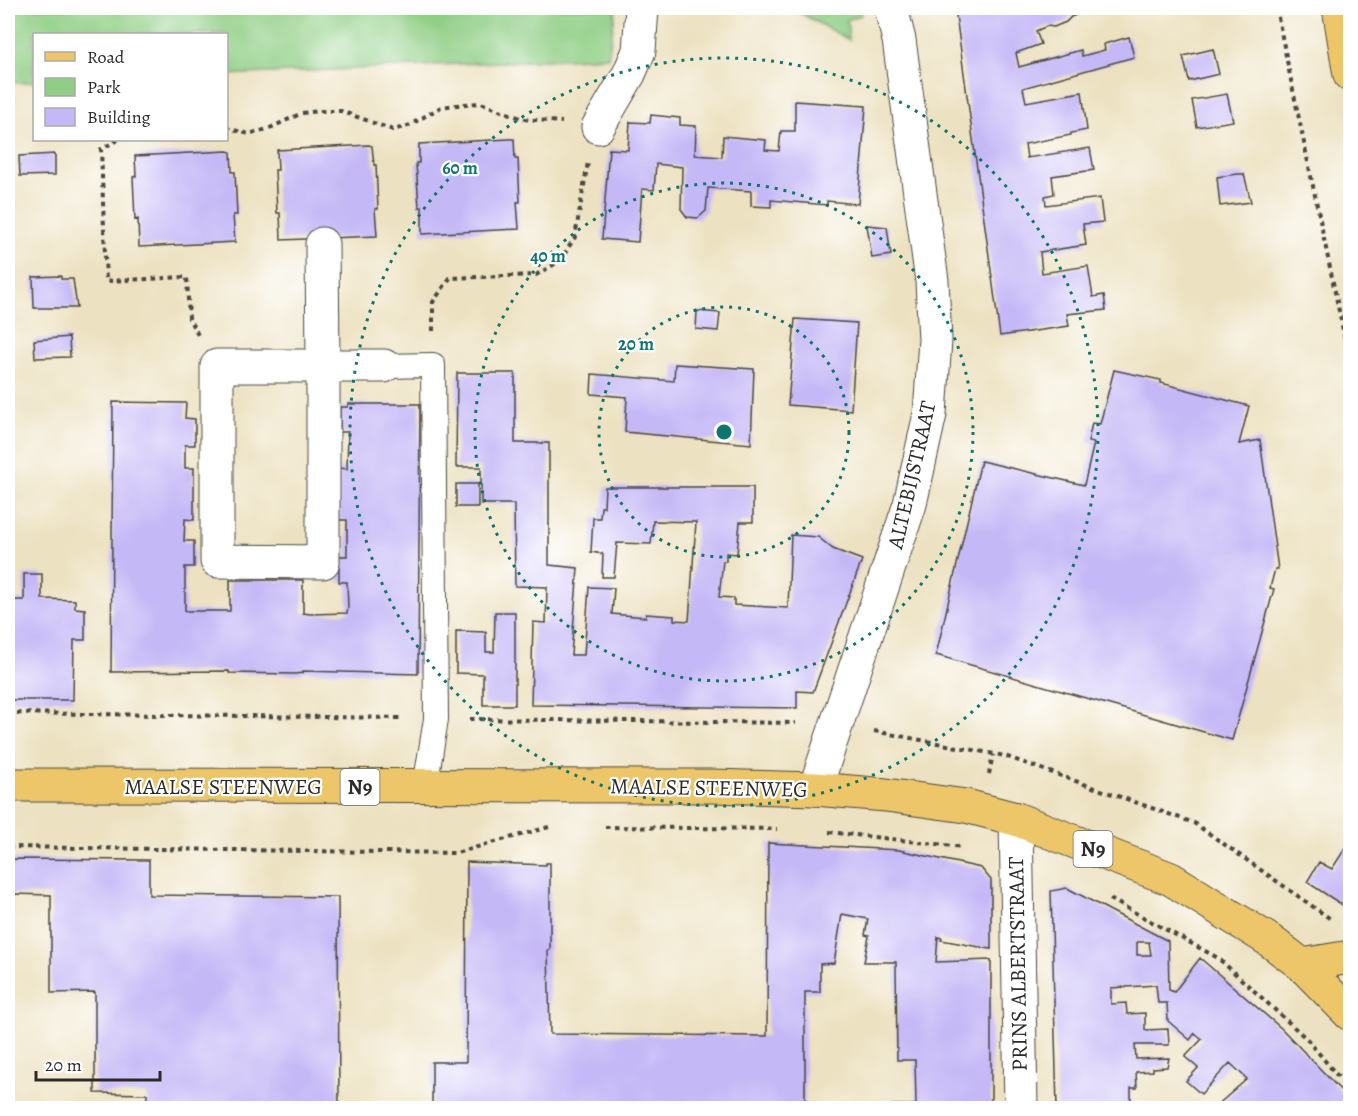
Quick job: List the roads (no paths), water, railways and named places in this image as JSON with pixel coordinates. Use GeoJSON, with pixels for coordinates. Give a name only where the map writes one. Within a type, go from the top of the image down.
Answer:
{"type":"FeatureCollection","features":[{"type":"Feature","properties":{"kind":"main road"},"geometry":{"type":"LineString","coordinates":[[1339,8],[1350,75]]}},
{"type":"Feature","properties":{"kind":"main road","name":"MAALSE STEENWEG"},"geometry":{"type":"LineString","coordinates":[[8,785],[712,786],[815,789],[886,795],[966,806],[1016,819],[1171,879],[1269,940],[1302,965],[1350,1014]]}},
{"type":"Feature","properties":{"kind":"main road"},"geometry":{"type":"LineString","coordinates":[[1302,965],[1350,957]]}},
{"type":"Feature","properties":{"kind":"street"},"geometry":{"type":"LineString","coordinates":[[598,126],[629,74],[639,51],[642,8]]}},
{"type":"Feature","properties":{"kind":"street","name":"ALTEBIJSTRAAT"},"geometry":{"type":"LineString","coordinates":[[815,789],[910,504],[930,414],[934,355],[932,281],[899,40],[891,8]]}},
{"type":"Feature","properties":{"kind":"street"},"geometry":{"type":"LineString","coordinates":[[322,244],[323,366],[323,562],[217,561],[217,366],[323,366],[384,366]]}},
{"type":"Feature","properties":{"kind":"street","name":"PRINS ALBERTSTRAAT"},"geometry":{"type":"LineString","coordinates":[[1016,819],[1021,1108]]}},
{"type":"Feature","properties":{"kind":"lane"},"geometry":{"type":"LineString","coordinates":[[384,366],[433,365],[436,719],[425,787]]}}]}
